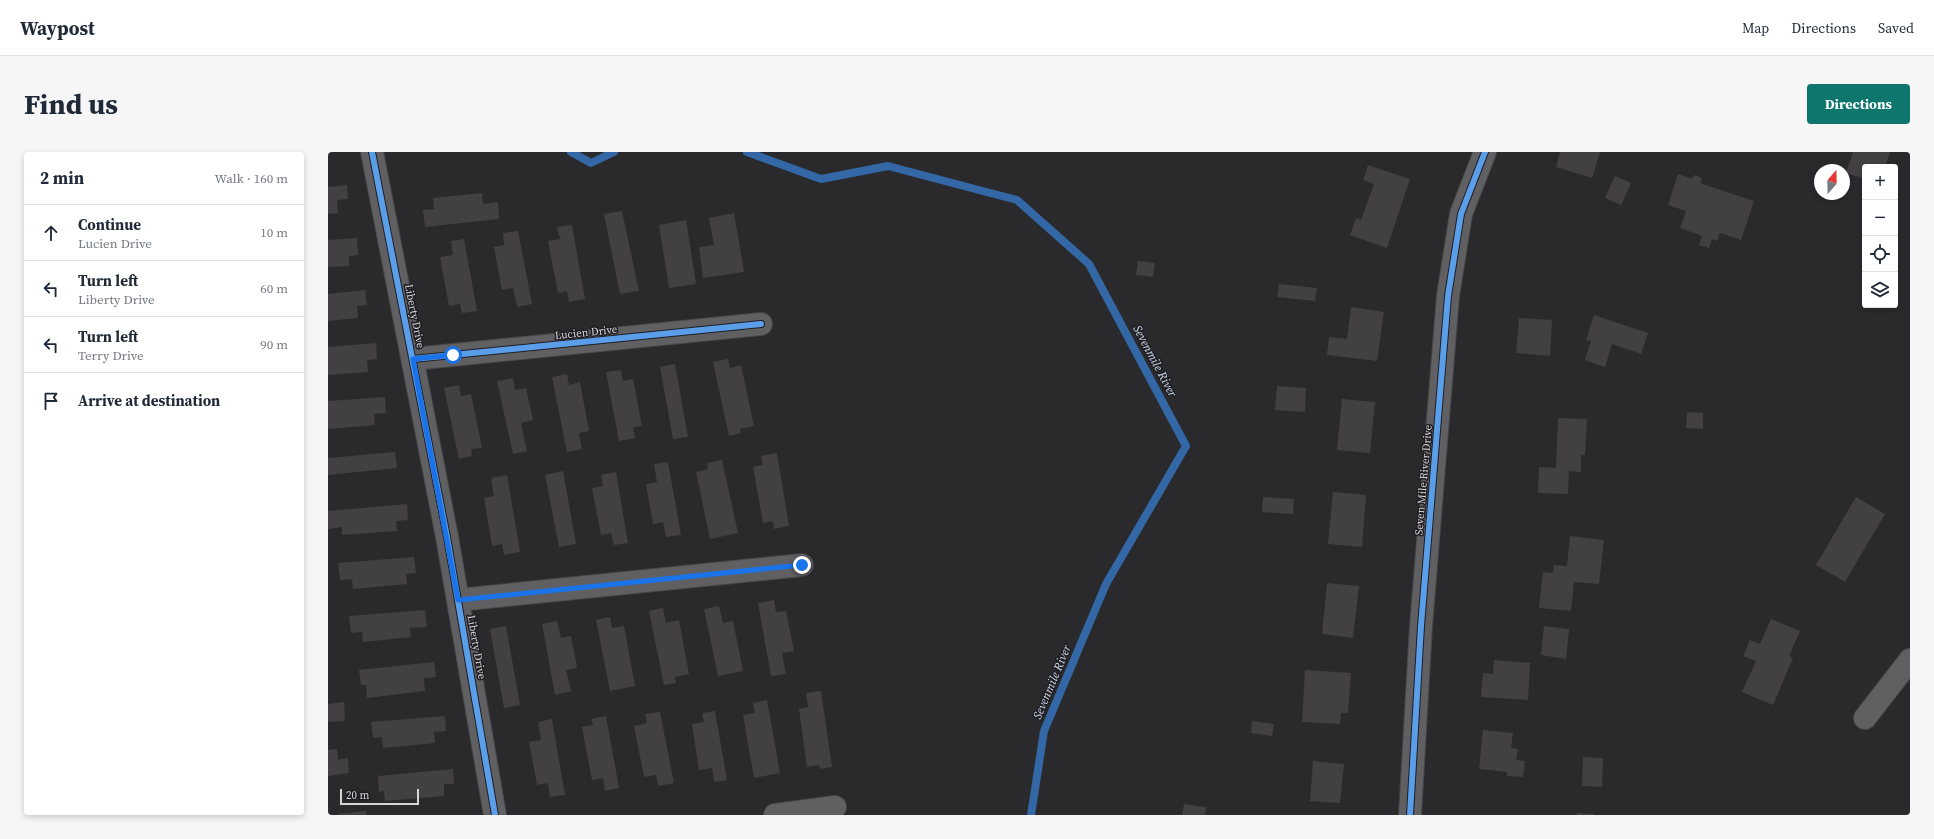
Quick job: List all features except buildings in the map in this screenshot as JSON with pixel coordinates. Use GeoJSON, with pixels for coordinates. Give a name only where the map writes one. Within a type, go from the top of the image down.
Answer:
{"type":"FeatureCollection","features":[{"type":"Feature","properties":{"kind":"street","name":"Liberty Drive"},"geometry":{"type":"LineString","coordinates":[[372,152],[413,359],[458,600],[495,815]]}},
{"type":"Feature","properties":{"kind":"street","name":"Seven Mile River Drive"},"geometry":{"type":"LineString","coordinates":[[1410,815],[1421,626],[1448,296],[1462,214],[1485,152]]}},
{"type":"Feature","properties":{"kind":"street","name":"Lucien Drive"},"geometry":{"type":"LineString","coordinates":[[413,359],[761,324]]}},
{"type":"Feature","properties":{"kind":"street"},"geometry":{"type":"LineString","coordinates":[[458,600],[802,565]]}},
{"type":"Feature","properties":{"kind":"street"},"geometry":{"type":"LineString","coordinates":[[1865,718],[1910,660]]}},
{"type":"Feature","properties":{"kind":"street"},"geometry":{"type":"LineString","coordinates":[[775,815],[835,807]]}},
{"type":"Feature","properties":{"kind":"waterway","name":"Sevenmile River"},"geometry":{"type":"LineString","coordinates":[[571,152],[591,163],[614,152]]}},
{"type":"Feature","properties":{"kind":"waterway","name":"Sevenmile River"},"geometry":{"type":"LineString","coordinates":[[747,152],[821,179],[888,166],[1017,200],[1089,264],[1186,446],[1106,584],[1044,731],[1031,815]]}},
{"type":"Feature","properties":{"kind":"cycle path"},"geometry":{"type":"LineString","coordinates":[[372,152],[447,537],[495,815]]}},
{"type":"Feature","properties":{"kind":"cycle path"},"geometry":{"type":"LineString","coordinates":[[1410,815],[1421,626],[1448,296],[1461,214],[1485,152]]}},
{"type":"Feature","properties":{"kind":"cycle path"},"geometry":{"type":"LineString","coordinates":[[413,359],[761,324]]}},
{"type":"Feature","properties":{"kind":"route"},"geometry":{"type":"LineString","coordinates":[[453,355],[413,359],[458,600],[802,565]]}}]}
